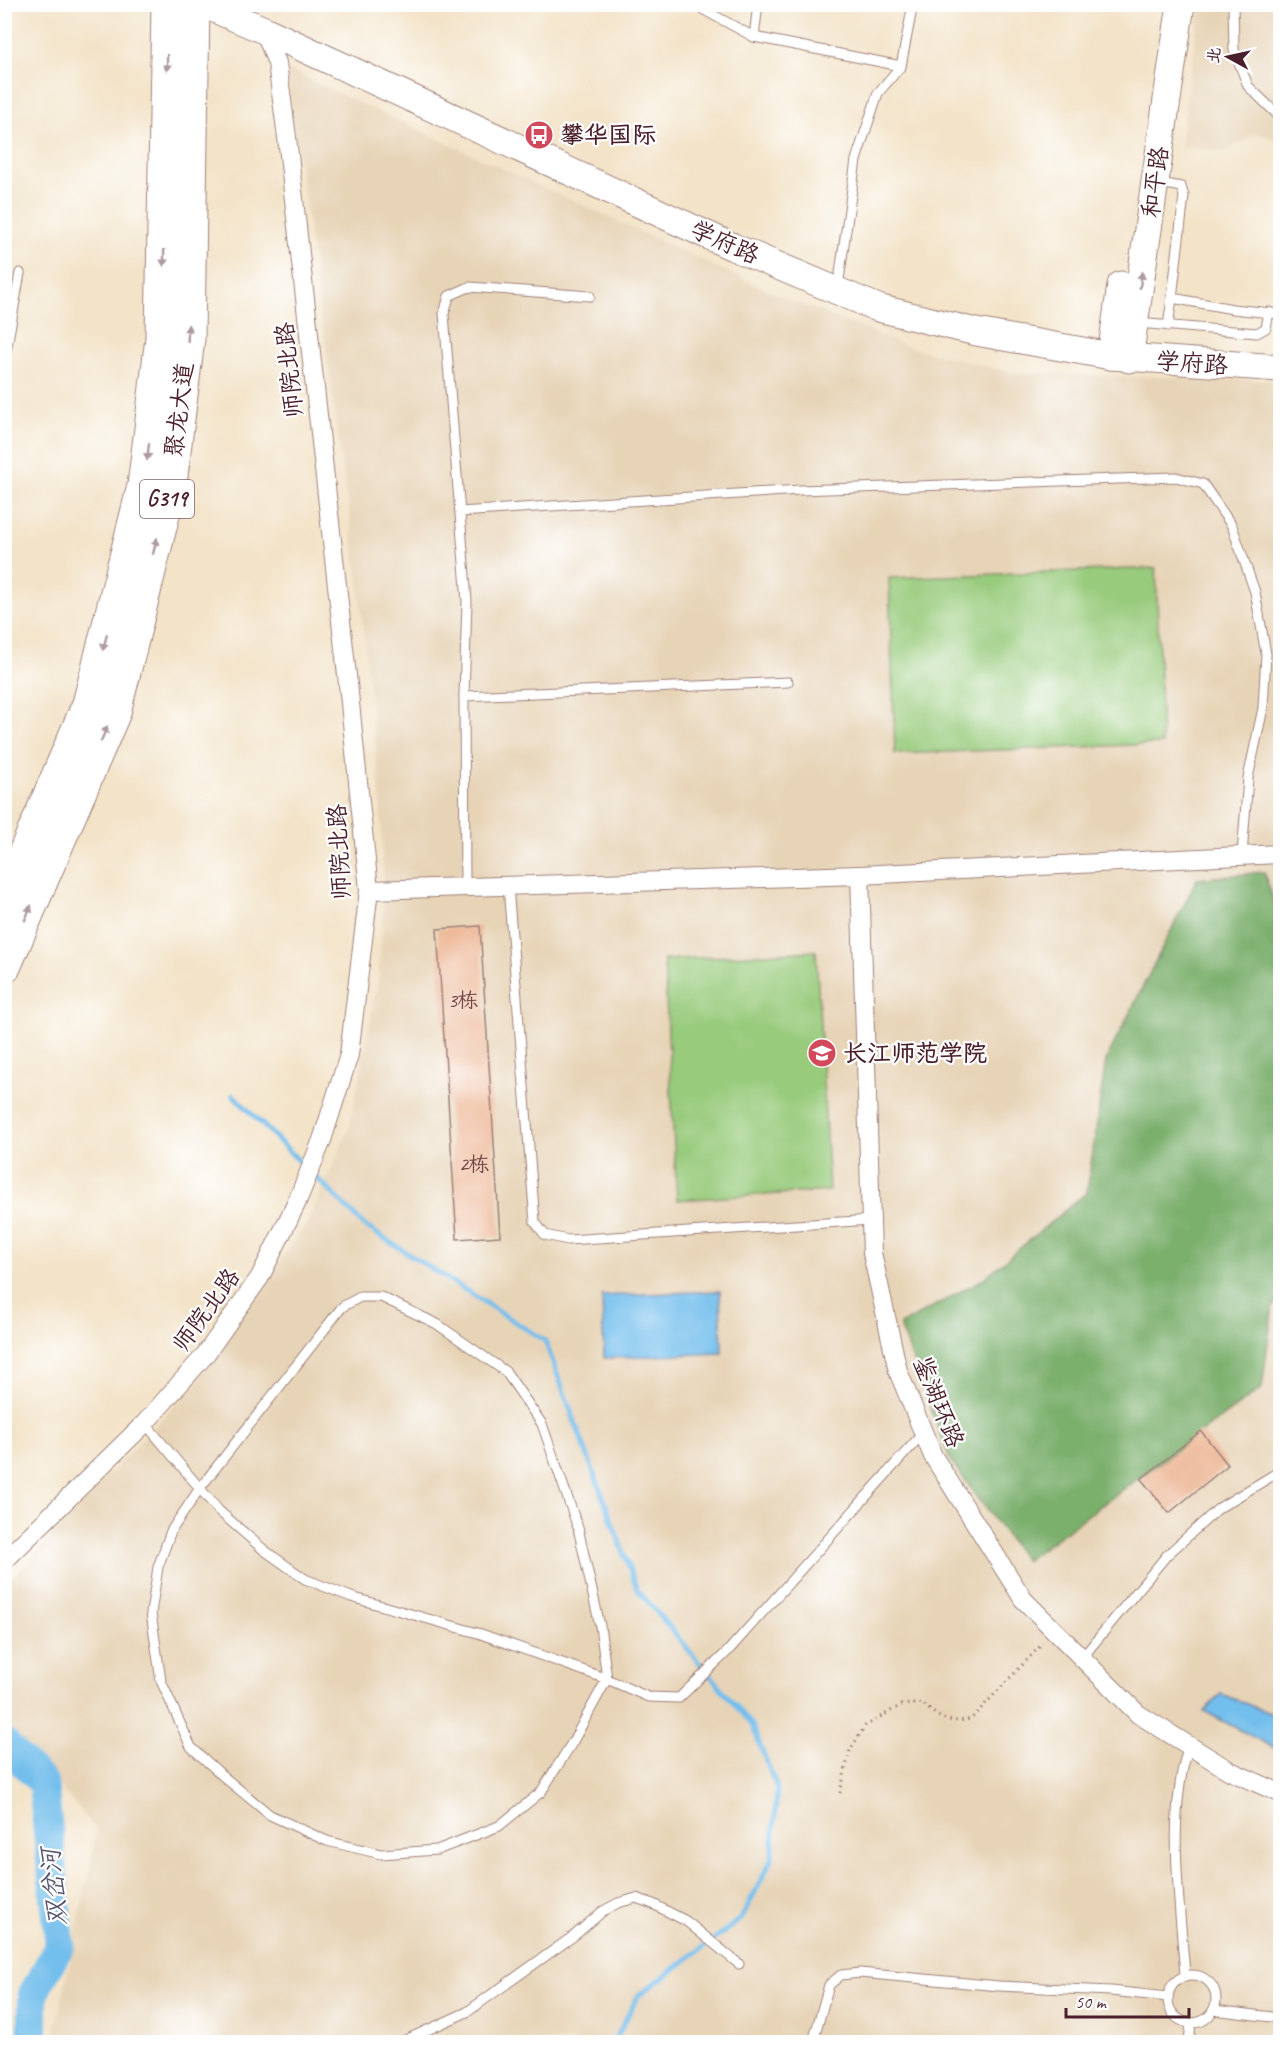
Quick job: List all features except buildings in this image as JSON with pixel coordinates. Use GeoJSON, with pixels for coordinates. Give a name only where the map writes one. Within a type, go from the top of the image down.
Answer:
{"type":"FeatureCollection","features":[{"type":"Feature","properties":{"kind":"highway","name":"聚龙大道"},"geometry":{"type":"LineString","coordinates":[[4,902],[89,704],[144,486],[162,338],[168,4]]}},
{"type":"Feature","properties":{"kind":"highway","name":"聚龙大道"},"geometry":{"type":"LineString","coordinates":[[4,967],[114,712],[169,491],[188,339],[193,4]]}},
{"type":"Feature","properties":{"kind":"street","name":"学府路"},"geometry":{"type":"LineString","coordinates":[[203,4],[733,246],[878,308],[954,327],[1120,358],[1281,368]]}},
{"type":"Feature","properties":{"kind":"street","name":"和平路"},"geometry":{"type":"LineString","coordinates":[[1120,358],[1162,4]]}},
{"type":"Feature","properties":{"kind":"street","name":"和平路"},"geometry":{"type":"LineString","coordinates":[[1120,358],[1134,323],[1181,4]]}},
{"type":"Feature","properties":{"kind":"street","name":"师院北路"},"geometry":{"type":"LineString","coordinates":[[4,1561],[145,1423],[205,1355],[260,1277],[296,1204],[322,1140],[349,1055],[369,890],[287,136],[277,63],[264,30]]}},
{"type":"Feature","properties":{"kind":"street"},"geometry":{"type":"LineString","coordinates":[[369,890],[860,875],[1281,854]]}},
{"type":"Feature","properties":{"kind":"street","name":"鉴湖环路"},"geometry":{"type":"LineString","coordinates":[[860,875],[872,1253],[898,1371],[933,1456],[1023,1599],[1138,1714],[1230,1771],[1281,1793]]}},
{"type":"Feature","properties":{"kind":"lane"},"geometry":{"type":"LineString","coordinates":[[693,4],[754,37],[902,66]]}},
{"type":"Feature","properties":{"kind":"lane"},"geometry":{"type":"LineString","coordinates":[[754,37],[758,4]]}},
{"type":"Feature","properties":{"kind":"lane"},"geometry":{"type":"LineString","coordinates":[[837,291],[856,160],[878,93],[902,66],[913,4]]}},
{"type":"Feature","properties":{"kind":"lane"},"geometry":{"type":"LineString","coordinates":[[1233,4],[1234,50],[1248,86],[1281,117]]}},
{"type":"Feature","properties":{"kind":"lane"},"geometry":{"type":"LineString","coordinates":[[1154,182],[1181,188],[1184,196],[1168,326]]}},
{"type":"Feature","properties":{"kind":"lane"},"geometry":{"type":"LineString","coordinates":[[4,363],[20,273]]}},
{"type":"Feature","properties":{"kind":"lane"},"geometry":{"type":"LineString","coordinates":[[465,887],[464,696],[467,601],[444,314],[449,296],[469,287],[590,296]]}},
{"type":"Feature","properties":{"kind":"lane"},"geometry":{"type":"LineString","coordinates":[[1172,298],[1281,314]]}},
{"type":"Feature","properties":{"kind":"lane"},"geometry":{"type":"LineString","coordinates":[[1134,323],[1257,333],[1266,328],[1269,312]]}},
{"type":"Feature","properties":{"kind":"lane"},"geometry":{"type":"LineString","coordinates":[[460,512],[800,490],[1176,477],[1203,484],[1232,526],[1255,592],[1266,654],[1263,708],[1248,778],[1242,855]]}},
{"type":"Feature","properties":{"kind":"lane"},"geometry":{"type":"LineString","coordinates":[[464,696],[788,682]]}},
{"type":"Feature","properties":{"kind":"lane"},"geometry":{"type":"LineString","coordinates":[[508,886],[535,1222],[544,1235],[568,1240],[871,1220]]}},
{"type":"Feature","properties":{"kind":"lane"},"geometry":{"type":"LineString","coordinates":[[360,1297],[381,1297],[437,1324],[506,1371],[542,1424],[578,1528],[600,1626],[608,1679],[541,1792],[499,1826],[437,1850],[381,1854],[327,1841],[270,1815],[191,1747],[161,1681],[151,1613],[158,1567],[171,1531],[200,1488],[342,1307],[360,1297]]}},
{"type":"Feature","properties":{"kind":"lane"},"geometry":{"type":"LineString","coordinates":[[145,1423],[219,1511],[264,1550],[305,1579],[351,1597],[481,1634],[608,1679],[648,1697],[679,1698],[727,1652],[923,1433]]}},
{"type":"Feature","properties":{"kind":"lane"},"geometry":{"type":"LineString","coordinates":[[1082,1658],[1167,1555],[1220,1508],[1281,1471]]}},
{"type":"Feature","properties":{"kind":"lane"},"geometry":{"type":"LineString","coordinates":[[1185,1976],[1177,1860],[1177,1814],[1181,1769],[1189,1745]]}},
{"type":"Feature","properties":{"kind":"lane"},"geometry":{"type":"LineString","coordinates":[[401,2043],[467,2012],[575,1935],[603,1911],[618,1903],[636,1898],[653,1904],[686,1922],[739,1964]]}},
{"type":"Feature","properties":{"kind":"lane"},"geometry":{"type":"LineString","coordinates":[[813,2043],[829,1985],[841,1975],[860,1973],[999,1986],[1111,1991],[1168,1997]]}},
{"type":"Feature","properties":{"kind":"lane"},"geometry":{"type":"LineString","coordinates":[[1194,1975],[1203,1977],[1211,1983],[1216,2001],[1214,2010],[1208,2017],[1200,2022],[1191,2023],[1174,2015],[1168,1997],[1177,1980],[1194,1975]]}},
{"type":"Feature","properties":{"kind":"lane"},"geometry":{"type":"LineString","coordinates":[[1214,2010],[1281,2018]]}},
{"type":"Feature","properties":{"kind":"lane"},"geometry":{"type":"LineString","coordinates":[[1189,2043],[1191,2023]]}},
{"type":"Feature","properties":{"kind":"path"},"geometry":{"type":"LineString","coordinates":[[840,1793],[850,1750],[865,1726],[901,1705],[922,1703],[938,1717],[955,1722],[972,1719],[1055,1630]]}},
{"type":"Feature","properties":{"kind":"shaded area"},"geometry":{"type":"Polygon","coordinates":[[[1200,5],[1280,5],[1280,140],[1256,133],[1225,152],[1180,146],[1200,5]]]}},
{"type":"Feature","properties":{"kind":"shaded area","name":"长江师范学院"},"geometry":{"type":"Polygon","coordinates":[[[286,69],[778,295],[912,348],[1014,373],[1280,380],[1280,2042],[53,2042],[97,1831],[5,1721],[4,1587],[176,1403],[308,1222],[350,1126],[378,981],[384,904],[380,793],[357,569],[286,69]]]}},
{"type":"Feature","properties":{"kind":"green space"},"geometry":{"type":"Polygon","coordinates":[[[1156,568],[1162,744],[895,754],[889,578],[1156,568]]]}},
{"type":"Feature","properties":{"kind":"green space"},"geometry":{"type":"Polygon","coordinates":[[[1264,872],[1280,921],[1280,1304],[1273,1305],[1262,1388],[1025,1561],[950,1460],[900,1325],[983,1279],[1087,1192],[1106,1060],[1197,879],[1264,872]]]}},
{"type":"Feature","properties":{"kind":"green space"},"geometry":{"type":"Polygon","coordinates":[[[816,951],[829,1191],[677,1200],[664,960],[816,951]]]}},
{"type":"Feature","properties":{"kind":"water"},"geometry":{"type":"Polygon","coordinates":[[[720,1291],[722,1353],[604,1358],[602,1296],[720,1291]]]}},
{"type":"Feature","properties":{"kind":"water"},"geometry":{"type":"Polygon","coordinates":[[[1221,1694],[1280,1717],[1280,1751],[1204,1711],[1221,1694]]]}},
{"type":"Feature","properties":{"kind":"waterway"},"geometry":{"type":"LineString","coordinates":[[233,1095],[306,1168]]}},
{"type":"Feature","properties":{"kind":"waterway"},"geometry":{"type":"LineString","coordinates":[[313,1174],[365,1226],[545,1341],[637,1589],[752,1725],[777,1788],[772,1859],[741,1919],[638,1996],[614,2042]]}},
{"type":"Feature","properties":{"kind":"waterway","name":"双岔河"},"geometry":{"type":"LineString","coordinates":[[4,1743],[43,1783],[60,1945],[33,1994],[33,2039]]}},
{"type":"Feature","properties":{"kind":"place","name":"攀华国际"},"geometry":{"type":"Point","coordinates":[539,135]}},
{"type":"Feature","properties":{"kind":"place","name":"长江师范学院"},"geometry":{"type":"Point","coordinates":[822,1053]}}]}
